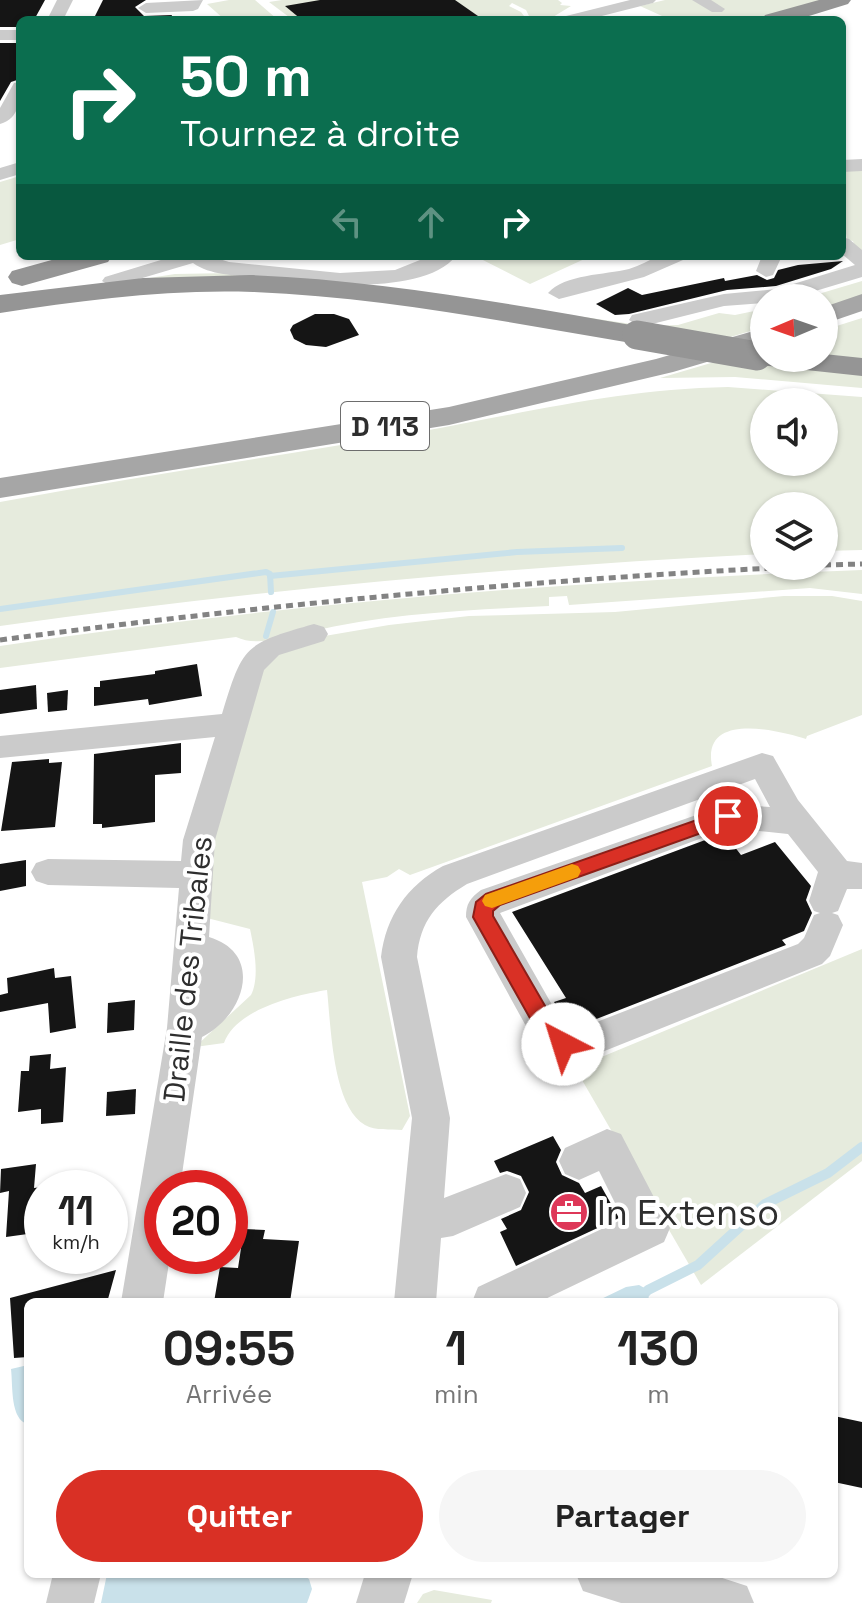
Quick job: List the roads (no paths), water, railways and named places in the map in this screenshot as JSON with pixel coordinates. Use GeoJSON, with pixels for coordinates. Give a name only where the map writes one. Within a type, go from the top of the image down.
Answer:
{"type":"FeatureCollection","features":[{"type":"Feature","properties":{"kind":"highway"},"geometry":{"type":"LineString","coordinates":[[787,16],[841,0]]}},
{"type":"Feature","properties":{"kind":"highway"},"geometry":{"type":"LineString","coordinates":[[812,16],[856,0]]}},
{"type":"Feature","properties":{"kind":"highway"},"geometry":{"type":"LineString","coordinates":[[0,282],[83,260]]}},
{"type":"Feature","properties":{"kind":"highway"},"geometry":{"type":"LineString","coordinates":[[0,304],[120,287],[284,285],[638,328],[750,349]]}},
{"type":"Feature","properties":{"kind":"highway"},"geometry":{"type":"LineString","coordinates":[[838,363],[862,367]]}},
{"type":"Feature","properties":{"kind":"main road","name":"D 113"},"geometry":{"type":"LineString","coordinates":[[0,488],[449,416],[663,366],[750,354]]}},
{"type":"Feature","properties":{"kind":"street"},"geometry":{"type":"LineString","coordinates":[[700,0],[717,9]]}},
{"type":"Feature","properties":{"kind":"street"},"geometry":{"type":"LineString","coordinates":[[583,16],[642,1]]}},
{"type":"Feature","properties":{"kind":"street"},"geometry":{"type":"LineString","coordinates":[[146,8],[192,9]]}},
{"type":"Feature","properties":{"kind":"street"},"geometry":{"type":"LineString","coordinates":[[6,120],[16,84]]}},
{"type":"Feature","properties":{"kind":"street"},"geometry":{"type":"LineString","coordinates":[[846,247],[862,261]]}},
{"type":"Feature","properties":{"kind":"street"},"geometry":{"type":"LineString","coordinates":[[112,281],[183,260]]}},
{"type":"Feature","properties":{"kind":"street"},"geometry":{"type":"LineString","coordinates":[[202,260],[229,268],[354,279],[394,277],[417,262]]}},
{"type":"Feature","properties":{"kind":"street"},"geometry":{"type":"LineString","coordinates":[[300,263],[309,260]]}},
{"type":"Feature","properties":{"kind":"street"},"geometry":{"type":"LineString","coordinates":[[559,293],[584,284],[628,276],[666,260]]}},
{"type":"Feature","properties":{"kind":"street"},"geometry":{"type":"LineString","coordinates":[[638,328],[724,300],[766,276],[803,290],[862,270]]}},
{"type":"Feature","properties":{"kind":"street","name":"Draille des Tribales"},"geometry":{"type":"LineString","coordinates":[[143,1298],[185,1028],[206,1019],[216,1009],[226,973],[218,955],[211,950],[193,949],[199,840],[245,677],[260,656],[282,641],[314,634]]}},
{"type":"Feature","properties":{"kind":"street"},"geometry":{"type":"LineString","coordinates":[[0,747],[232,724]]}},
{"type":"Feature","properties":{"kind":"street"},"geometry":{"type":"LineString","coordinates":[[415,1298],[431,1118],[401,973],[400,942],[404,927],[419,901],[442,882],[762,764],[797,822],[837,893],[818,946],[810,954],[577,1046],[563,1044],[551,1037],[483,917],[483,907],[493,900],[563,874],[728,816],[797,822]]}},
{"type":"Feature","properties":{"kind":"street"},"geometry":{"type":"LineString","coordinates":[[542,843],[563,874]]}},
{"type":"Feature","properties":{"kind":"street"},"geometry":{"type":"LineString","coordinates":[[48,872],[197,875]]}},
{"type":"Feature","properties":{"kind":"street"},"geometry":{"type":"LineString","coordinates":[[501,1298],[649,1228],[607,1147],[579,1161]]}},
{"type":"Feature","properties":{"kind":"street"},"geometry":{"type":"LineString","coordinates":[[422,1221],[453,1216],[506,1193]]}},
{"type":"Feature","properties":{"kind":"street"},"geometry":{"type":"LineString","coordinates":[[70,1603],[76,1578]]}},
{"type":"Feature","properties":{"kind":"street"},"geometry":{"type":"LineString","coordinates":[[380,1603],[388,1578]]}},
{"type":"Feature","properties":{"kind":"street"},"geometry":{"type":"LineString","coordinates":[[618,1578],[727,1603]]}},
{"type":"Feature","properties":{"kind":"water"},"geometry":{"type":"Polygon","coordinates":[[[639,1285],[648,1290],[649,1298],[603,1298],[626,1287],[639,1285]]]}},
{"type":"Feature","properties":{"kind":"water"},"geometry":{"type":"Polygon","coordinates":[[[24,1366],[24,1422],[15,1409],[11,1369],[24,1366]]]}},
{"type":"Feature","properties":{"kind":"water"},"geometry":{"type":"Polygon","coordinates":[[[106,1578],[307,1578],[312,1589],[307,1603],[101,1603],[106,1578]]]}},
{"type":"Feature","properties":{"kind":"waterway"},"geometry":{"type":"LineString","coordinates":[[270,576],[517,552],[622,548]]}},
{"type":"Feature","properties":{"kind":"waterway"},"geometry":{"type":"LineString","coordinates":[[0,609],[266,572],[270,576]]}},
{"type":"Feature","properties":{"kind":"waterway"},"geometry":{"type":"LineString","coordinates":[[270,576],[271,592]]}},
{"type":"Feature","properties":{"kind":"waterway"},"geometry":{"type":"LineString","coordinates":[[266,636],[273,612]]}},
{"type":"Feature","properties":{"kind":"waterway"},"geometry":{"type":"LineString","coordinates":[[640,1298],[648,1290],[698,1265],[765,1204],[828,1173],[862,1147]]}},
{"type":"Feature","properties":{"kind":"railway"},"geometry":{"type":"LineString","coordinates":[[838,565],[862,564]]}},
{"type":"Feature","properties":{"kind":"railway"},"geometry":{"type":"LineString","coordinates":[[0,640],[405,594],[750,570]]}},
{"type":"Feature","properties":{"kind":"place","name":"In Extenso"},"geometry":{"type":"Point","coordinates":[569,1212]}}]}
